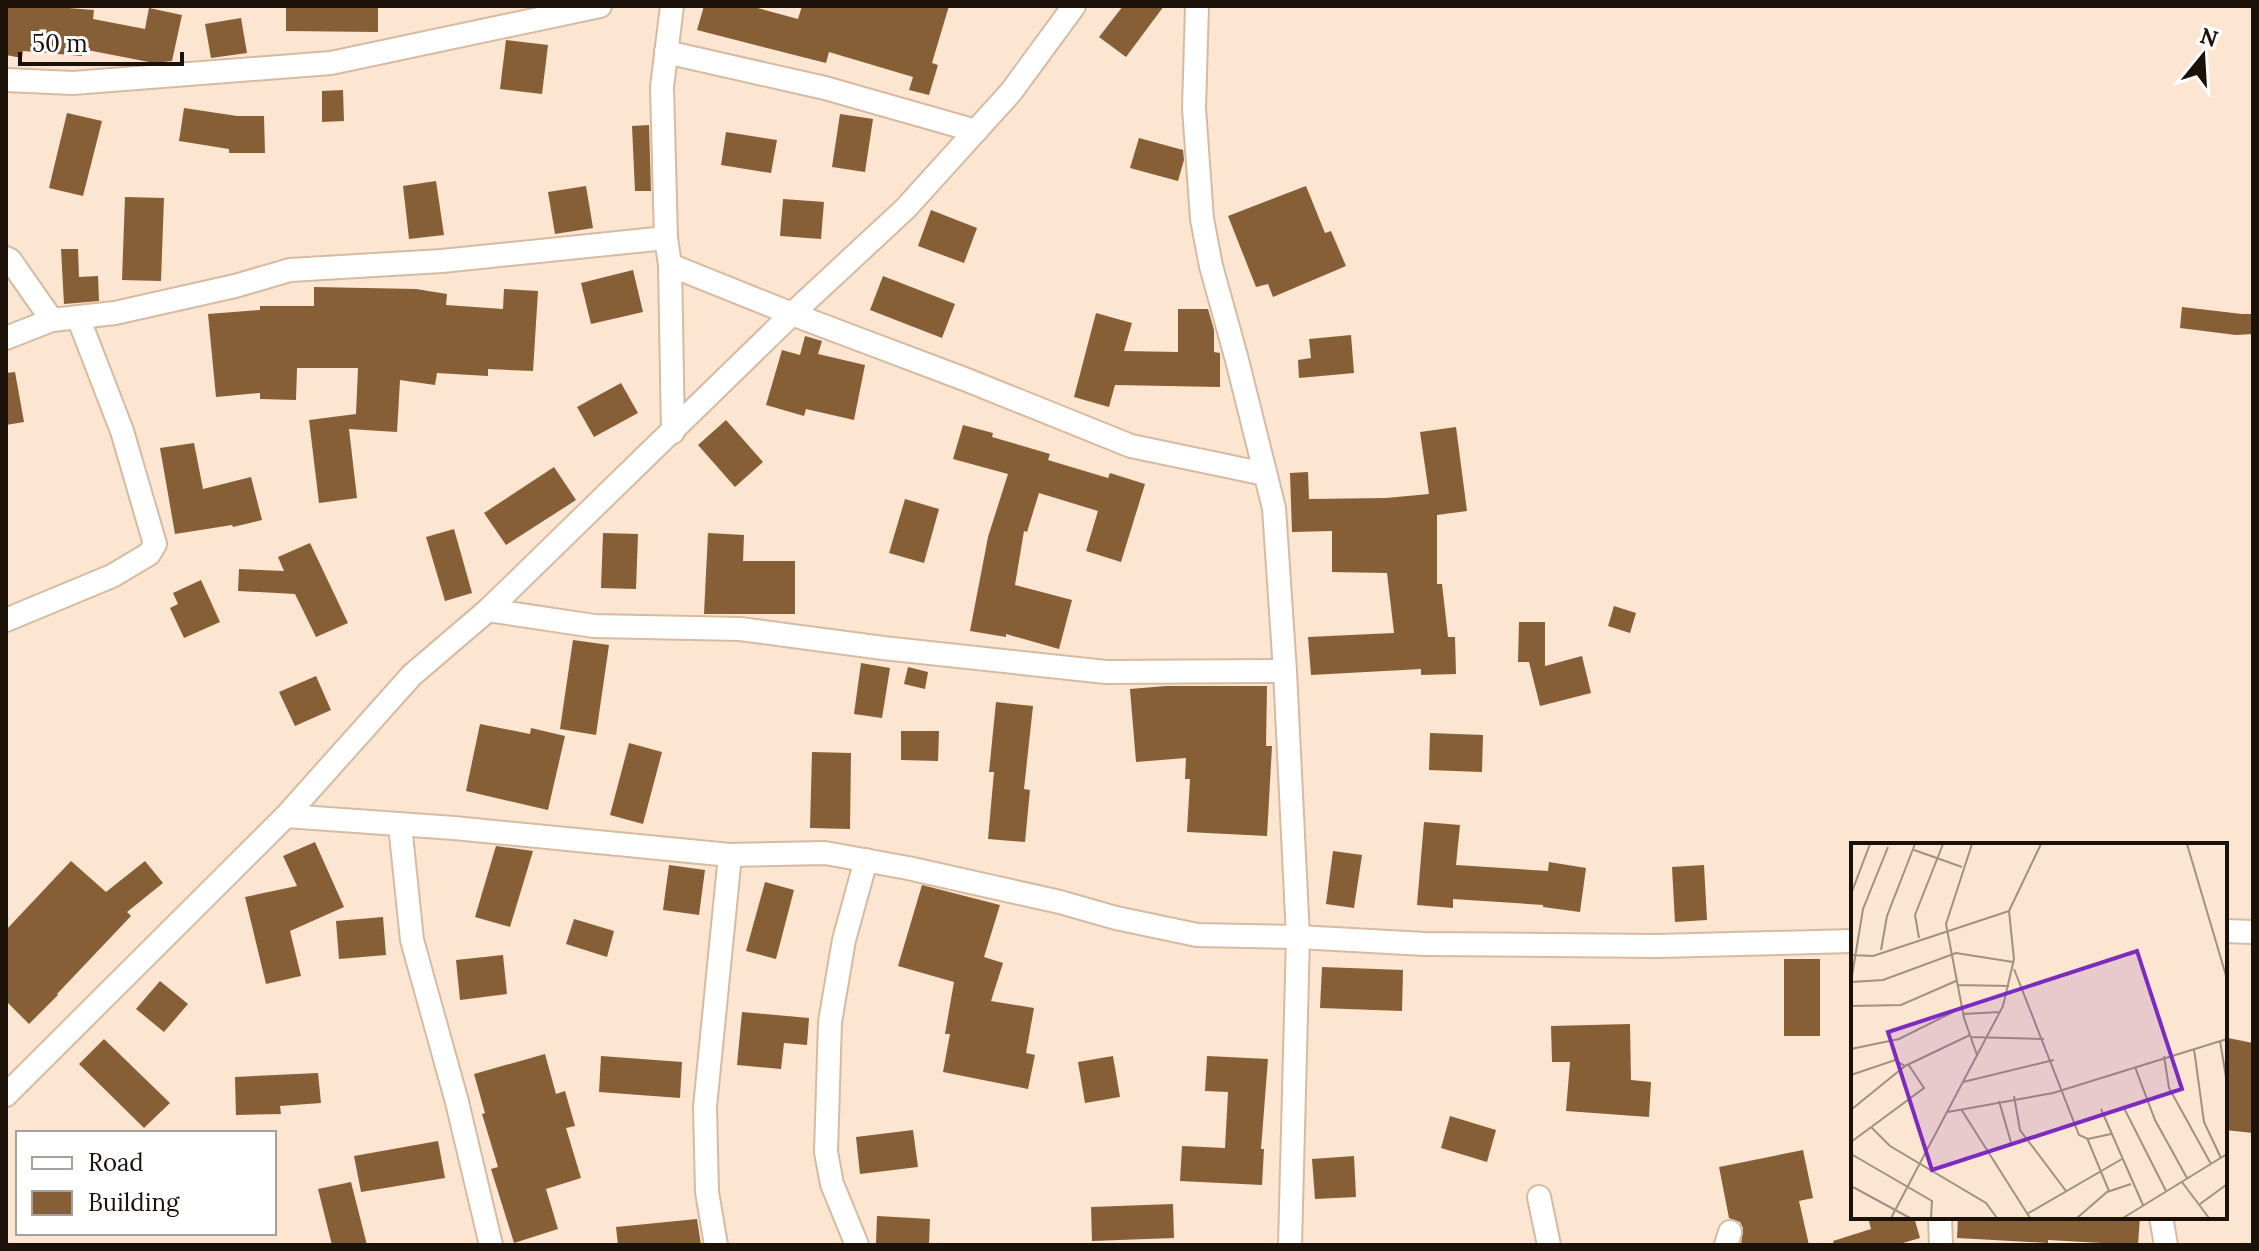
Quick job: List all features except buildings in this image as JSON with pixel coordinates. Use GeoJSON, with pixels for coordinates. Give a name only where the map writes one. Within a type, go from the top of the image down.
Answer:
{"type":"FeatureCollection","features":[{"type":"Feature","properties":{"kind":"street"},"geometry":{"type":"LineString","coordinates":[[6,80],[73,83],[331,63],[600,6]]}},
{"type":"Feature","properties":{"kind":"street"},"geometry":{"type":"LineString","coordinates":[[672,6],[662,87],[673,432]]}},
{"type":"Feature","properties":{"kind":"street"},"geometry":{"type":"LineString","coordinates":[[6,1095],[286,816],[412,675],[488,610],[792,314],[906,208],[1011,92],[1074,6]]}},
{"type":"Feature","properties":{"kind":"street"},"geometry":{"type":"LineString","coordinates":[[1197,6],[1194,108],[1202,219],[1211,266],[1274,508],[1298,937],[1290,1245]]}},
{"type":"Feature","properties":{"kind":"street"},"geometry":{"type":"LineString","coordinates":[[666,52],[825,88],[976,131]]}},
{"type":"Feature","properties":{"kind":"street"},"geometry":{"type":"LineString","coordinates":[[6,338],[52,320],[115,313],[235,286],[290,270],[442,261],[666,238]]}},
{"type":"Feature","properties":{"kind":"street"},"geometry":{"type":"LineString","coordinates":[[6,258],[52,320]]}},
{"type":"Feature","properties":{"kind":"street"},"geometry":{"type":"LineString","coordinates":[[670,265],[1131,446],[1265,474]]}},
{"type":"Feature","properties":{"kind":"street"},"geometry":{"type":"LineString","coordinates":[[6,620],[112,576],[149,554],[155,544],[122,431],[78,317]]}},
{"type":"Feature","properties":{"kind":"street"},"geometry":{"type":"LineString","coordinates":[[488,610],[594,626],[740,629],[1106,672],[1285,671]]}},
{"type":"Feature","properties":{"kind":"street"},"geometry":{"type":"LineString","coordinates":[[286,816],[454,828],[730,855],[825,853],[954,878],[1197,935],[1425,944],[1658,946],[1851,941]]}},
{"type":"Feature","properties":{"kind":"street"},"geometry":{"type":"LineString","coordinates":[[400,825],[412,940],[457,1102],[491,1245]]}},
{"type":"Feature","properties":{"kind":"street"},"geometry":{"type":"LineString","coordinates":[[716,1245],[707,1192],[705,1107],[730,855]]}},
{"type":"Feature","properties":{"kind":"street"},"geometry":{"type":"LineString","coordinates":[[857,1245],[832,1184],[826,1152],[830,1022],[844,940],[866,860]]}},
{"type":"Feature","properties":{"kind":"street"},"geometry":{"type":"LineString","coordinates":[[2227,931],[2253,932]]}},
{"type":"Feature","properties":{"kind":"street"},"geometry":{"type":"LineString","coordinates":[[1539,1197],[1549,1245]]}},
{"type":"Feature","properties":{"kind":"street"},"geometry":{"type":"LineString","coordinates":[[1940,1219],[1941,1245]]}},
{"type":"Feature","properties":{"kind":"street"},"geometry":{"type":"LineString","coordinates":[[2161,1219],[2166,1245]]}}]}
